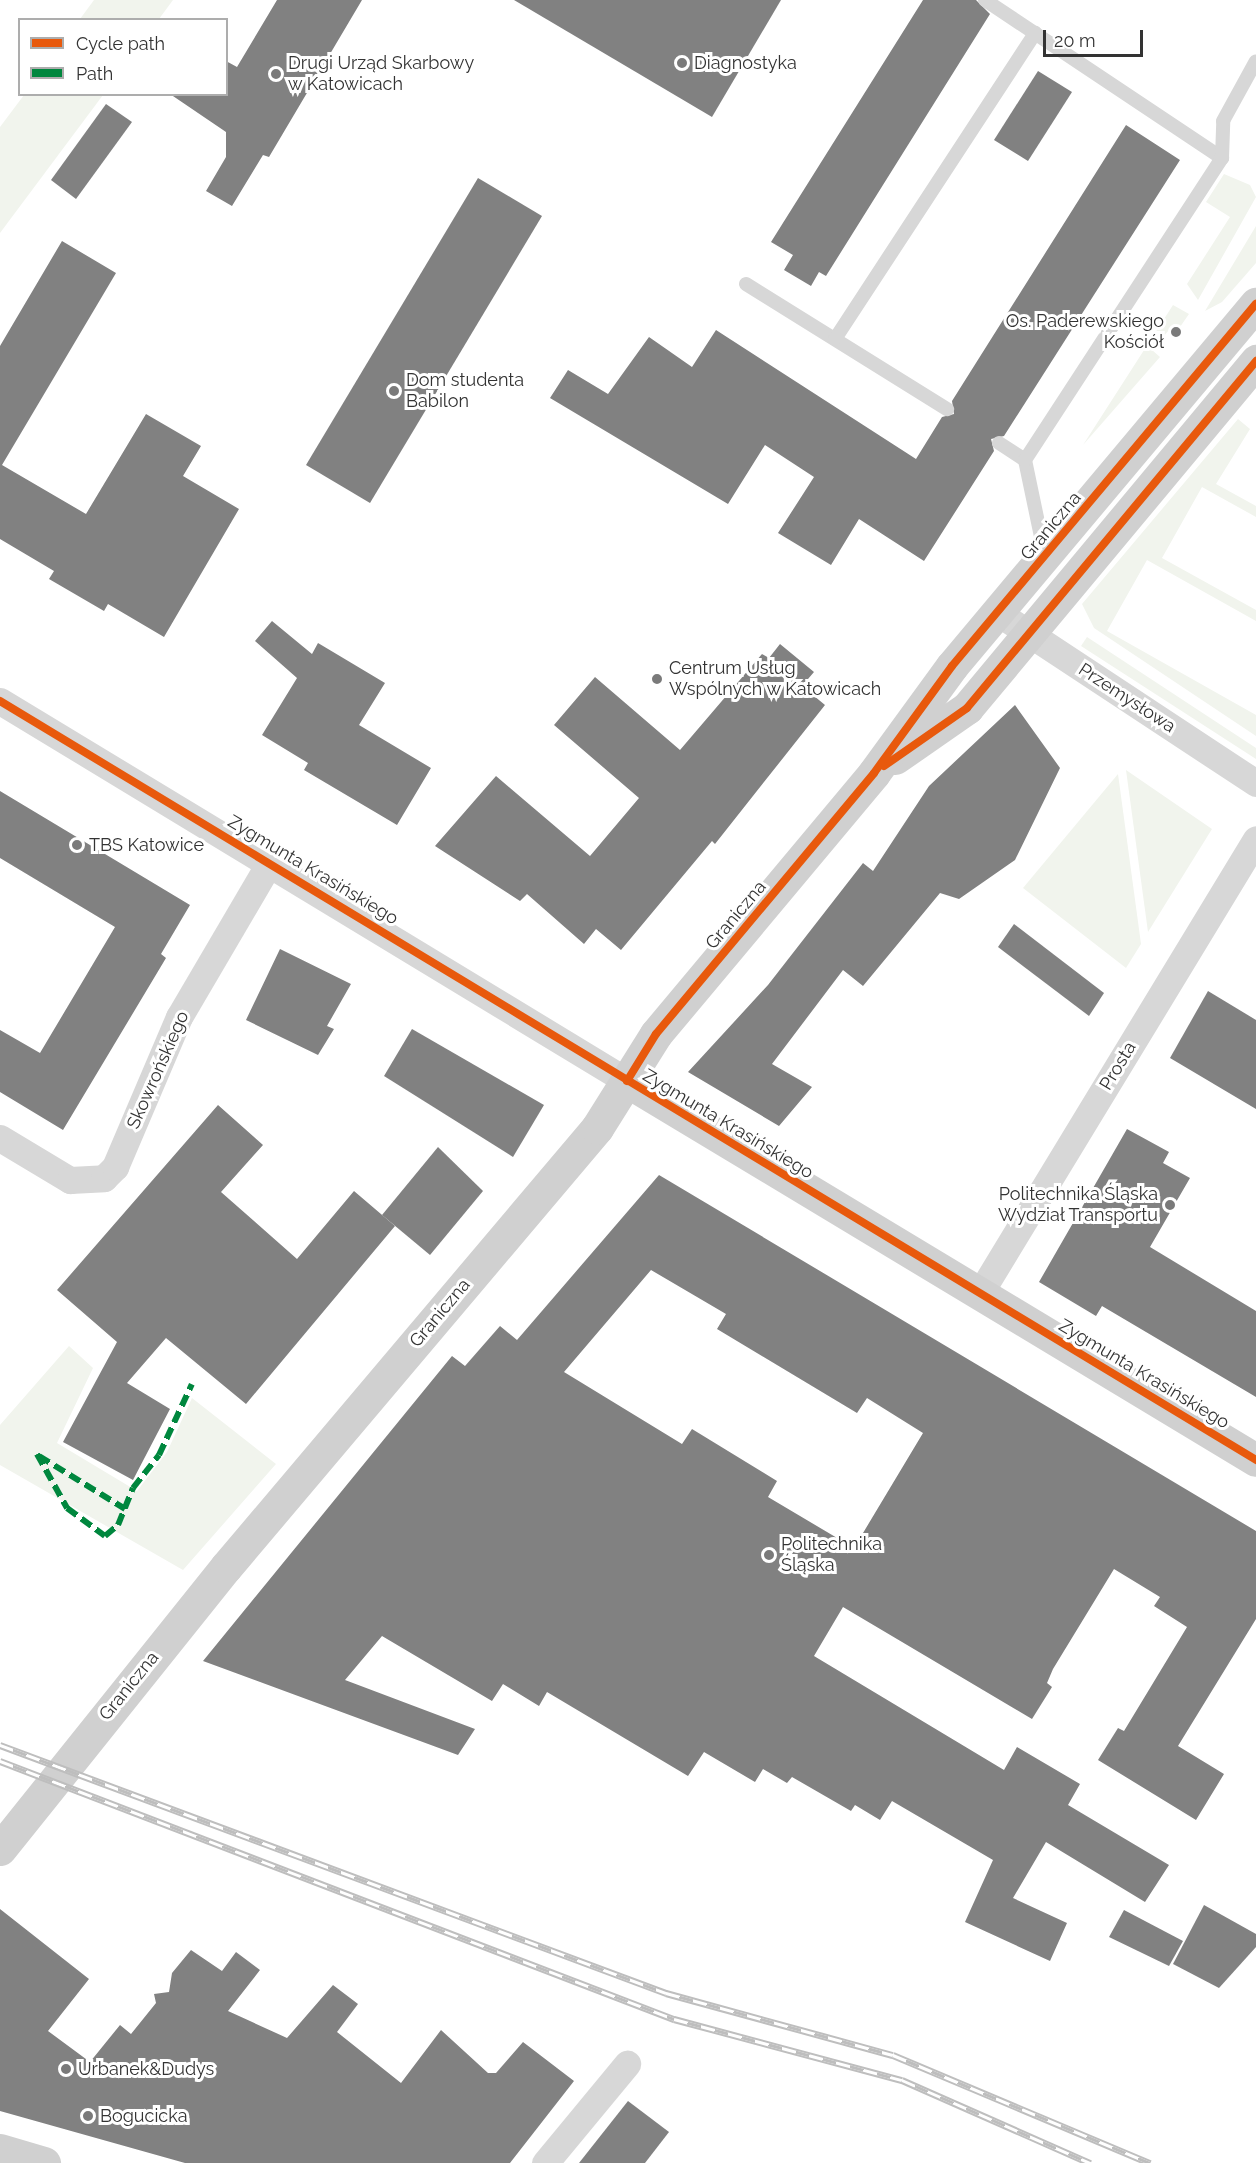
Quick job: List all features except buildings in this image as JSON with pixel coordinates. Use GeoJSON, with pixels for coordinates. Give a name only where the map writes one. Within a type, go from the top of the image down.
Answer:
{"type":"FeatureCollection","features":[{"type":"Feature","properties":{"kind":"street","name":"Graniczna"},"geometry":{"type":"LineString","coordinates":[[0,1849],[256,1531],[597,1128],[656,1034],[874,773],[952,666],[1256,304]]}},
{"type":"Feature","properties":{"kind":"street","name":"Graniczna"},"geometry":{"type":"LineString","coordinates":[[874,773],[967,708],[1256,361]]}},
{"type":"Feature","properties":{"kind":"street","name":"Przemysłowa"},"geometry":{"type":"LineString","coordinates":[[998,613],[1256,783]]}},
{"type":"Feature","properties":{"kind":"street","name":"Zygmunta Krasińskiego"},"geometry":{"type":"LineString","coordinates":[[0,701],[270,862],[627,1081],[1256,1460]]}},
{"type":"Feature","properties":{"kind":"street","name":"Prosta"},"geometry":{"type":"LineString","coordinates":[[980,1293],[1256,839]]}},
{"type":"Feature","properties":{"kind":"street","name":"Skowrońskiego"},"geometry":{"type":"LineString","coordinates":[[0,1138],[70,1180],[104,1178],[115,1167],[179,1017],[270,862]]}},
{"type":"Feature","properties":{"kind":"street"},"geometry":{"type":"LineString","coordinates":[[545,2163],[627,2064]]}},
{"type":"Feature","properties":{"kind":"street"},"geometry":{"type":"LineString","coordinates":[[0,2150],[44,2163]]}},
{"type":"Feature","properties":{"kind":"lane"},"geometry":{"type":"LineString","coordinates":[[985,0],[1222,158]]}},
{"type":"Feature","properties":{"kind":"lane"},"geometry":{"type":"LineString","coordinates":[[835,339],[1035,33]]}},
{"type":"Feature","properties":{"kind":"lane"},"geometry":{"type":"LineString","coordinates":[[1025,460],[1222,158],[1223,121],[1256,61]]}},
{"type":"Feature","properties":{"kind":"lane"},"geometry":{"type":"LineString","coordinates":[[746,284],[947,409]]}},
{"type":"Feature","properties":{"kind":"lane"},"geometry":{"type":"LineString","coordinates":[[999,443],[1025,460],[1046,556]]}},
{"type":"Feature","properties":{"kind":"shaded area"},"geometry":{"type":"Polygon","coordinates":[[[94,0],[173,0],[160,18],[81,18],[94,0]]]}},
{"type":"Feature","properties":{"kind":"shaded area"},"geometry":{"type":"Polygon","coordinates":[[[23,96],[102,96],[0,233],[0,127],[23,96]]]}},
{"type":"Feature","properties":{"kind":"shaded area"},"geometry":{"type":"Polygon","coordinates":[[[1224,174],[1250,185],[1256,197],[1198,300],[1187,284],[1230,217],[1206,202],[1224,174]]]}},
{"type":"Feature","properties":{"kind":"shaded area"},"geometry":{"type":"Polygon","coordinates":[[[1256,226],[1256,263],[1222,302],[1205,311],[1256,226]]]}},
{"type":"Feature","properties":{"kind":"shaded area"},"geometry":{"type":"Polygon","coordinates":[[[1173,305],[1189,314],[1180,327],[1174,324],[1152,350],[1160,357],[1083,445],[1173,305]]]}},
{"type":"Feature","properties":{"kind":"shaded area"},"geometry":{"type":"Polygon","coordinates":[[[1238,419],[1250,429],[1216,484],[1256,506],[1256,517],[1202,487],[1162,558],[1256,610],[1256,621],[1147,560],[1107,631],[1256,715],[1256,736],[1094,628],[1082,604],[1238,419]]]}},
{"type":"Feature","properties":{"kind":"shaded area"},"geometry":{"type":"Polygon","coordinates":[[[1087,637],[1256,748],[1256,759],[1081,646],[1087,637]]]}},
{"type":"Feature","properties":{"kind":"shaded area"},"geometry":{"type":"Polygon","coordinates":[[[1126,770],[1212,829],[1148,932],[1126,770]]]}},
{"type":"Feature","properties":{"kind":"shaded area"},"geometry":{"type":"Polygon","coordinates":[[[1118,774],[1141,944],[1126,968],[1023,888],[1118,774]]]}},
{"type":"Feature","properties":{"kind":"shaded area"},"geometry":{"type":"Polygon","coordinates":[[[69,1346],[93,1368],[57,1443],[137,1491],[167,1452],[192,1398],[276,1464],[183,1570],[0,1465],[0,1425],[69,1346]]]}},
{"type":"Feature","properties":{"kind":"railway"},"geometry":{"type":"LineString","coordinates":[[0,1745],[666,1993],[893,2055],[1150,2163]]}},
{"type":"Feature","properties":{"kind":"railway"},"geometry":{"type":"LineString","coordinates":[[0,1761],[674,2019],[902,2080],[1090,2163]]}},
{"type":"Feature","properties":{"kind":"marked path"},"geometry":{"type":"LineString","coordinates":[[37,1454],[67,1508],[105,1536],[118,1525],[133,1488],[159,1455],[192,1384]]}},
{"type":"Feature","properties":{"kind":"marked path"},"geometry":{"type":"LineString","coordinates":[[39,1456],[125,1509]]}},
{"type":"Feature","properties":{"kind":"cycle path"},"geometry":{"type":"LineString","coordinates":[[627,1081],[656,1034],[874,773],[952,666],[1256,304]]}},
{"type":"Feature","properties":{"kind":"cycle path"},"geometry":{"type":"LineString","coordinates":[[884,766],[967,708],[1256,361]]}},
{"type":"Feature","properties":{"kind":"cycle path"},"geometry":{"type":"LineString","coordinates":[[0,701],[1256,1460]]}},
{"type":"Feature","properties":{"kind":"place","name":"Diagnostyka"},"geometry":{"type":"Point","coordinates":[682,63]}},
{"type":"Feature","properties":{"kind":"place","name":"Drugi Urząd Skarbowy w Katowicach"},"geometry":{"type":"Point","coordinates":[276,74]}},
{"type":"Feature","properties":{"kind":"place","name":"Os. Paderewskiego Kościół"},"geometry":{"type":"Point","coordinates":[1176,332]}},
{"type":"Feature","properties":{"kind":"place","name":"Dom studenta Babilon"},"geometry":{"type":"Point","coordinates":[394,391]}},
{"type":"Feature","properties":{"kind":"place","name":"Centrum Usług Wspólnych w Katowicach"},"geometry":{"type":"Point","coordinates":[657,679]}},
{"type":"Feature","properties":{"kind":"place","name":"TBS Katowice"},"geometry":{"type":"Point","coordinates":[77,845]}},
{"type":"Feature","properties":{"kind":"place","name":"Politechnika Śląska Wydział Transportu"},"geometry":{"type":"Point","coordinates":[1170,1205]}},
{"type":"Feature","properties":{"kind":"place","name":"Politechnika Śląska"},"geometry":{"type":"Point","coordinates":[769,1555]}},
{"type":"Feature","properties":{"kind":"place","name":"Urbanek&Dudys"},"geometry":{"type":"Point","coordinates":[66,2069]}},
{"type":"Feature","properties":{"kind":"place","name":"Bogucicka"},"geometry":{"type":"Point","coordinates":[88,2116]}}]}
